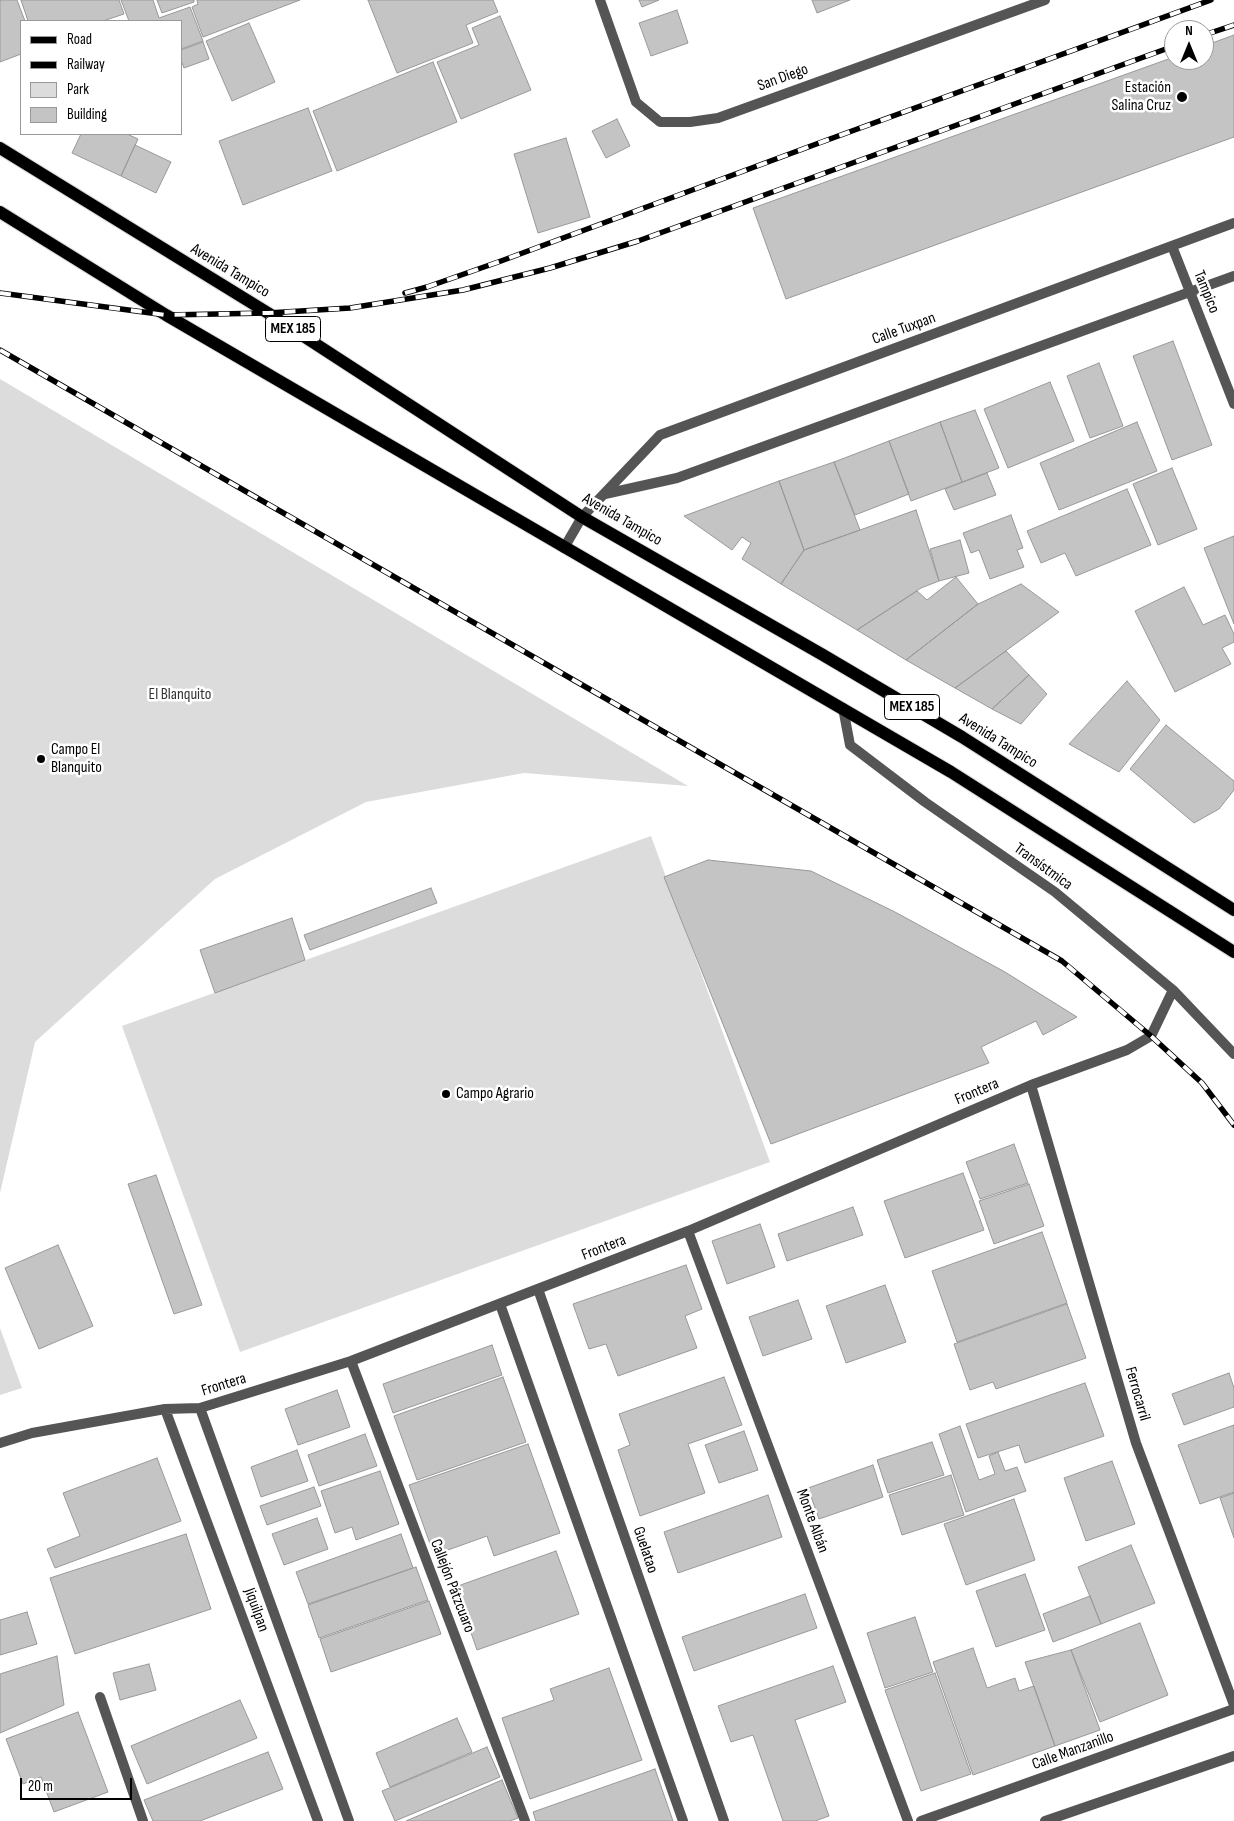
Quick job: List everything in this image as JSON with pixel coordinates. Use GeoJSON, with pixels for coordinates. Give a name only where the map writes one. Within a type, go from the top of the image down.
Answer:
{"type":"FeatureCollection","features":[{"type":"Feature","properties":{"kind":"main road","name":"Avenida Tampico"},"geometry":{"type":"LineString","coordinates":[[0,148],[268,314],[582,517],[824,655],[962,737],[1234,910]]}},
{"type":"Feature","properties":{"kind":"main road","name":"MEX 185"},"geometry":{"type":"LineString","coordinates":[[0,212],[166,315],[951,772],[1234,952]]}},
{"type":"Feature","properties":{"kind":"street","name":"San Diego"},"geometry":{"type":"LineString","coordinates":[[600,0],[636,102],[660,122],[690,122],[718,118],[1045,0]]}},
{"type":"Feature","properties":{"kind":"street","name":"Calle Tuxpan"},"geometry":{"type":"LineString","coordinates":[[564,548],[582,517],[660,435],[1234,223]]}},
{"type":"Feature","properties":{"kind":"street","name":"Tampico"},"geometry":{"type":"LineString","coordinates":[[1172,246],[1234,404]]}},
{"type":"Feature","properties":{"kind":"street"},"geometry":{"type":"LineString","coordinates":[[605,494],[677,478],[1234,276]]}},
{"type":"Feature","properties":{"kind":"street","name":"Transístmica"},"geometry":{"type":"LineString","coordinates":[[843,708],[850,745],[925,802],[1055,892],[1174,990],[1234,1054]]}},
{"type":"Feature","properties":{"kind":"street","name":"Frontera"},"geometry":{"type":"LineString","coordinates":[[0,1443],[32,1433],[165,1409],[200,1408],[351,1361],[500,1304],[688,1231],[1031,1085],[1127,1050],[1151,1036],[1174,990]]}},
{"type":"Feature","properties":{"kind":"street","name":"Ferrocarril"},"geometry":{"type":"LineString","coordinates":[[1031,1085],[1136,1443],[1234,1705]]}},
{"type":"Feature","properties":{"kind":"street","name":"Monte Albán"},"geometry":{"type":"LineString","coordinates":[[688,1231],[908,1821]]}},
{"type":"Feature","properties":{"kind":"street","name":"Guelatao"},"geometry":{"type":"LineString","coordinates":[[538,1289],[724,1821]]}},
{"type":"Feature","properties":{"kind":"street"},"geometry":{"type":"LineString","coordinates":[[500,1304],[683,1821]]}},
{"type":"Feature","properties":{"kind":"street","name":"Callejón Pátzcuaro"},"geometry":{"type":"LineString","coordinates":[[351,1361],[525,1821]]}},
{"type":"Feature","properties":{"kind":"street","name":"Jiquilpan"},"geometry":{"type":"LineString","coordinates":[[200,1408],[349,1821]]}},
{"type":"Feature","properties":{"kind":"street","name":"Jiquilpan"},"geometry":{"type":"LineString","coordinates":[[165,1409],[318,1821]]}},
{"type":"Feature","properties":{"kind":"street"},"geometry":{"type":"LineString","coordinates":[[100,1697],[143,1821]]}},
{"type":"Feature","properties":{"kind":"street","name":"Calle Manzanillo"},"geometry":{"type":"LineString","coordinates":[[921,1821],[1234,1709]]}},
{"type":"Feature","properties":{"kind":"street"},"geometry":{"type":"LineString","coordinates":[[1045,1821],[1234,1756]]}},
{"type":"Feature","properties":{"kind":"green space","name":"El Blanquito"},"geometry":{"type":"Polygon","coordinates":[[[0,379],[688,786],[524,773],[366,802],[215,879],[35,1042],[0,1193],[0,379]]]}},
{"type":"Feature","properties":{"kind":"green space","name":"Campo Agrario"},"geometry":{"type":"Polygon","coordinates":[[[651,836],[770,1162],[240,1352],[122,1026],[651,836]]]}},
{"type":"Feature","properties":{"kind":"green space"},"geometry":{"type":"Polygon","coordinates":[[[0,1328],[22,1388],[0,1395],[0,1328]]]}},
{"type":"Feature","properties":{"kind":"building"},"geometry":{"type":"Polygon","coordinates":[[[0,0],[17,0],[25,20],[20,20],[20,54],[0,62],[0,0]]]}},
{"type":"Feature","properties":{"kind":"building"},"geometry":{"type":"Polygon","coordinates":[[[21,0],[119,0],[124,14],[106,20],[28,20],[21,0]]]}},
{"type":"Feature","properties":{"kind":"building"},"geometry":{"type":"Polygon","coordinates":[[[121,0],[153,0],[159,18],[190,7],[203,41],[182,49],[182,20],[129,20],[121,0]]]}},
{"type":"Feature","properties":{"kind":"building"},"geometry":{"type":"Polygon","coordinates":[[[157,0],[194,0],[194,2],[162,13],[157,0]]]}},
{"type":"Feature","properties":{"kind":"building"},"geometry":{"type":"Polygon","coordinates":[[[197,0],[300,0],[203,37],[192,7],[198,4],[197,0]]]}},
{"type":"Feature","properties":{"kind":"building"},"geometry":{"type":"Polygon","coordinates":[[[368,0],[493,0],[498,12],[466,25],[473,43],[397,73],[368,0]]]}},
{"type":"Feature","properties":{"kind":"building"},"geometry":{"type":"Polygon","coordinates":[[[639,0],[659,0],[642,7],[639,0]]]}},
{"type":"Feature","properties":{"kind":"building"},"geometry":{"type":"Polygon","coordinates":[[[812,0],[850,0],[817,13],[812,0]]]}},
{"type":"Feature","properties":{"kind":"building"},"geometry":{"type":"Polygon","coordinates":[[[677,10],[688,43],[651,56],[639,23],[677,10]]]}},
{"type":"Feature","properties":{"kind":"building"},"geometry":{"type":"Polygon","coordinates":[[[500,16],[531,90],[461,119],[437,62],[479,45],[472,28],[500,16]]]}},
{"type":"Feature","properties":{"kind":"building"},"geometry":{"type":"Polygon","coordinates":[[[249,23],[275,82],[232,101],[206,41],[249,23]]]}},
{"type":"Feature","properties":{"kind":"building"},"geometry":{"type":"Polygon","coordinates":[[[1234,35],[1234,137],[786,299],[753,208],[1164,61],[1164,70],[1214,70],[1214,42],[1234,35]]]}},
{"type":"Feature","properties":{"kind":"building"},"geometry":{"type":"Polygon","coordinates":[[[203,42],[209,59],[184,68],[182,50],[203,42]]]}},
{"type":"Feature","properties":{"kind":"building"},"geometry":{"type":"Polygon","coordinates":[[[433,62],[457,122],[337,171],[313,111],[433,62]]]}},
{"type":"Feature","properties":{"kind":"building"},"geometry":{"type":"Polygon","coordinates":[[[308,108],[332,171],[243,205],[219,141],[308,108]]]}},
{"type":"Feature","properties":{"kind":"building"},"geometry":{"type":"Polygon","coordinates":[[[617,119],[630,146],[606,158],[592,131],[617,119]]]}},
{"type":"Feature","properties":{"kind":"building"},"geometry":{"type":"Polygon","coordinates":[[[81,135],[129,135],[138,139],[121,176],[72,153],[81,135]]]}},
{"type":"Feature","properties":{"kind":"building"},"geometry":{"type":"Polygon","coordinates":[[[566,138],[590,217],[538,233],[514,154],[566,138]]]}},
{"type":"Feature","properties":{"kind":"building"},"geometry":{"type":"Polygon","coordinates":[[[135,145],[171,162],[156,193],[121,176],[135,145]]]}},
{"type":"Feature","properties":{"kind":"building"},"geometry":{"type":"Polygon","coordinates":[[[1173,341],[1212,445],[1172,460],[1133,356],[1173,341]]]}},
{"type":"Feature","properties":{"kind":"building"},"geometry":{"type":"Polygon","coordinates":[[[1099,363],[1123,426],[1090,438],[1067,376],[1099,363]]]}},
{"type":"Feature","properties":{"kind":"building"},"geometry":{"type":"Polygon","coordinates":[[[1050,382],[1074,441],[1008,468],[984,409],[1050,382]]]}},
{"type":"Feature","properties":{"kind":"building"},"geometry":{"type":"Polygon","coordinates":[[[975,410],[999,468],[962,482],[940,422],[975,410]]]}},
{"type":"Feature","properties":{"kind":"building"},"geometry":{"type":"Polygon","coordinates":[[[940,422],[962,482],[911,501],[889,441],[940,422]]]}},
{"type":"Feature","properties":{"kind":"building"},"geometry":{"type":"Polygon","coordinates":[[[1137,422],[1157,471],[1059,510],[1040,463],[1137,422]]]}},
{"type":"Feature","properties":{"kind":"building"},"geometry":{"type":"Polygon","coordinates":[[[889,441],[909,494],[855,515],[834,462],[889,441]]]}},
{"type":"Feature","properties":{"kind":"building"},"geometry":{"type":"Polygon","coordinates":[[[834,462],[860,530],[804,550],[779,481],[834,462]]]}},
{"type":"Feature","properties":{"kind":"building"},"geometry":{"type":"Polygon","coordinates":[[[1172,468],[1197,529],[1158,545],[1133,484],[1172,468]]]}},
{"type":"Feature","properties":{"kind":"building"},"geometry":{"type":"Polygon","coordinates":[[[987,473],[996,495],[954,510],[945,489],[987,473]]]}},
{"type":"Feature","properties":{"kind":"building"},"geometry":{"type":"Polygon","coordinates":[[[779,481],[804,550],[781,584],[742,559],[751,543],[742,537],[732,550],[684,516],[779,481]]]}},
{"type":"Feature","properties":{"kind":"building"},"geometry":{"type":"Polygon","coordinates":[[[1127,489],[1151,545],[1076,576],[1065,553],[1041,563],[1027,531],[1127,489]]]}},
{"type":"Feature","properties":{"kind":"building"},"geometry":{"type":"Polygon","coordinates":[[[916,510],[939,581],[921,588],[857,630],[781,584],[804,550],[916,510]]]}},
{"type":"Feature","properties":{"kind":"building"},"geometry":{"type":"Polygon","coordinates":[[[1011,515],[1023,548],[1017,550],[1024,567],[990,579],[979,550],[971,553],[963,533],[1011,515]]]}},
{"type":"Feature","properties":{"kind":"building"},"geometry":{"type":"Polygon","coordinates":[[[1234,536],[1234,624],[1204,548],[1234,536]]]}},
{"type":"Feature","properties":{"kind":"building"},"geometry":{"type":"Polygon","coordinates":[[[960,540],[969,573],[939,581],[930,549],[960,540]]]}},
{"type":"Feature","properties":{"kind":"building"},"geometry":{"type":"Polygon","coordinates":[[[956,577],[978,604],[906,660],[857,630],[917,591],[927,600],[956,577]]]}},
{"type":"Feature","properties":{"kind":"building"},"geometry":{"type":"Polygon","coordinates":[[[1021,584],[1059,612],[955,688],[906,660],[978,604],[1021,584]]]}},
{"type":"Feature","properties":{"kind":"building"},"geometry":{"type":"Polygon","coordinates":[[[1184,587],[1203,625],[1225,615],[1234,634],[1234,642],[1222,648],[1231,664],[1175,692],[1135,611],[1184,587]]]}},
{"type":"Feature","properties":{"kind":"building"},"geometry":{"type":"Polygon","coordinates":[[[1006,651],[1029,675],[992,709],[955,688],[1006,651]]]}},
{"type":"Feature","properties":{"kind":"building"},"geometry":{"type":"Polygon","coordinates":[[[1029,675],[1047,694],[1021,724],[992,709],[1029,675]]]}},
{"type":"Feature","properties":{"kind":"building"},"geometry":{"type":"Polygon","coordinates":[[[1127,681],[1160,720],[1119,772],[1069,744],[1127,681]]]}},
{"type":"Feature","properties":{"kind":"building"},"geometry":{"type":"Polygon","coordinates":[[[1166,725],[1234,781],[1234,790],[1219,809],[1194,823],[1130,769],[1166,725]]]}},
{"type":"Feature","properties":{"kind":"building"},"geometry":{"type":"Polygon","coordinates":[[[708,860],[811,871],[895,912],[1005,972],[1077,1017],[1043,1035],[1036,1021],[981,1047],[989,1063],[771,1144],[664,877],[708,860]]]}},
{"type":"Feature","properties":{"kind":"building"},"geometry":{"type":"Polygon","coordinates":[[[431,888],[437,903],[310,950],[304,935],[431,888]]]}},
{"type":"Feature","properties":{"kind":"building"},"geometry":{"type":"Polygon","coordinates":[[[292,918],[305,960],[215,993],[200,950],[292,918]]]}},
{"type":"Feature","properties":{"kind":"building"},"geometry":{"type":"Polygon","coordinates":[[[1014,1144],[1028,1183],[980,1199],[966,1162],[1014,1144]]]}},
{"type":"Feature","properties":{"kind":"building"},"geometry":{"type":"Polygon","coordinates":[[[963,1173],[984,1230],[905,1258],[884,1201],[963,1173]]]}},
{"type":"Feature","properties":{"kind":"building"},"geometry":{"type":"Polygon","coordinates":[[[156,1175],[202,1305],[174,1314],[128,1184],[156,1175]]]}},
{"type":"Feature","properties":{"kind":"building"},"geometry":{"type":"Polygon","coordinates":[[[1029,1184],[1044,1226],[994,1244],[979,1201],[1029,1184]]]}},
{"type":"Feature","properties":{"kind":"building"},"geometry":{"type":"Polygon","coordinates":[[[853,1207],[863,1235],[787,1261],[778,1234],[853,1207]]]}},
{"type":"Feature","properties":{"kind":"building"},"geometry":{"type":"Polygon","coordinates":[[[760,1224],[775,1267],[727,1284],[712,1241],[760,1224]]]}},
{"type":"Feature","properties":{"kind":"building"},"geometry":{"type":"Polygon","coordinates":[[[1042,1232],[1067,1303],[957,1342],[932,1271],[1042,1232]]]}},
{"type":"Feature","properties":{"kind":"building"},"geometry":{"type":"Polygon","coordinates":[[[58,1245],[93,1326],[39,1349],[5,1268],[58,1245]]]}},
{"type":"Feature","properties":{"kind":"building"},"geometry":{"type":"Polygon","coordinates":[[[686,1265],[702,1309],[685,1316],[697,1348],[618,1376],[606,1344],[589,1349],[573,1304],[686,1265]]]}},
{"type":"Feature","properties":{"kind":"building"},"geometry":{"type":"Polygon","coordinates":[[[885,1285],[906,1342],[846,1363],[826,1306],[885,1285]]]}},
{"type":"Feature","properties":{"kind":"building"},"geometry":{"type":"Polygon","coordinates":[[[798,1300],[812,1339],[763,1356],[749,1317],[798,1300]]]}},
{"type":"Feature","properties":{"kind":"building"},"geometry":{"type":"Polygon","coordinates":[[[1067,1304],[1086,1358],[996,1389],[993,1382],[970,1390],[954,1344],[1067,1304]]]}},
{"type":"Feature","properties":{"kind":"building"},"geometry":{"type":"Polygon","coordinates":[[[492,1345],[502,1375],[393,1413],[383,1384],[492,1345]]]}},
{"type":"Feature","properties":{"kind":"building"},"geometry":{"type":"Polygon","coordinates":[[[1229,1373],[1234,1388],[1234,1407],[1184,1425],[1172,1394],[1229,1373]]]}},
{"type":"Feature","properties":{"kind":"building"},"geometry":{"type":"Polygon","coordinates":[[[503,1377],[526,1442],[417,1480],[394,1416],[503,1377]]]}},
{"type":"Feature","properties":{"kind":"building"},"geometry":{"type":"Polygon","coordinates":[[[724,1377],[742,1425],[688,1444],[705,1493],[640,1516],[618,1450],[630,1445],[619,1414],[724,1377]]]}},
{"type":"Feature","properties":{"kind":"building"},"geometry":{"type":"Polygon","coordinates":[[[1085,1383],[1104,1436],[1025,1463],[1019,1445],[978,1458],[966,1424],[1085,1383]]]}},
{"type":"Feature","properties":{"kind":"building"},"geometry":{"type":"Polygon","coordinates":[[[337,1390],[350,1427],[298,1445],[285,1409],[337,1390]]]}},
{"type":"Feature","properties":{"kind":"building"},"geometry":{"type":"Polygon","coordinates":[[[1234,1425],[1234,1492],[1200,1504],[1178,1445],[1234,1425]]]}},
{"type":"Feature","properties":{"kind":"building"},"geometry":{"type":"Polygon","coordinates":[[[960,1426],[979,1480],[995,1474],[989,1456],[998,1452],[1005,1471],[1017,1467],[1026,1491],[966,1512],[939,1434],[960,1426]]]}},
{"type":"Feature","properties":{"kind":"building"},"geometry":{"type":"Polygon","coordinates":[[[744,1431],[758,1470],[719,1483],[705,1445],[744,1431]]]}},
{"type":"Feature","properties":{"kind":"building"},"geometry":{"type":"Polygon","coordinates":[[[365,1434],[377,1466],[319,1486],[308,1455],[365,1434]]]}},
{"type":"Feature","properties":{"kind":"building"},"geometry":{"type":"Polygon","coordinates":[[[932,1442],[944,1475],[888,1493],[877,1460],[932,1442]]]}},
{"type":"Feature","properties":{"kind":"building"},"geometry":{"type":"Polygon","coordinates":[[[528,1444],[560,1533],[494,1556],[487,1536],[434,1555],[409,1485],[528,1444]]]}},
{"type":"Feature","properties":{"kind":"building"},"geometry":{"type":"Polygon","coordinates":[[[297,1450],[308,1481],[261,1497],[251,1467],[297,1450]]]}},
{"type":"Feature","properties":{"kind":"building"},"geometry":{"type":"Polygon","coordinates":[[[157,1458],[181,1521],[55,1568],[47,1549],[80,1536],[63,1493],[157,1458]]]}},
{"type":"Feature","properties":{"kind":"building"},"geometry":{"type":"Polygon","coordinates":[[[1112,1461],[1135,1524],[1086,1541],[1064,1478],[1112,1461]]]}},
{"type":"Feature","properties":{"kind":"building"},"geometry":{"type":"Polygon","coordinates":[[[873,1465],[883,1497],[819,1519],[808,1488],[873,1465]]]}},
{"type":"Feature","properties":{"kind":"building"},"geometry":{"type":"Polygon","coordinates":[[[380,1471],[399,1524],[356,1540],[352,1527],[335,1533],[321,1491],[380,1471]]]}},
{"type":"Feature","properties":{"kind":"building"},"geometry":{"type":"Polygon","coordinates":[[[951,1475],[964,1515],[902,1535],[889,1495],[951,1475]]]}},
{"type":"Feature","properties":{"kind":"building"},"geometry":{"type":"Polygon","coordinates":[[[314,1487],[321,1506],[267,1525],[260,1506],[314,1487]]]}},
{"type":"Feature","properties":{"kind":"building"},"geometry":{"type":"Polygon","coordinates":[[[1234,1493],[1234,1538],[1220,1498],[1234,1493]]]}},
{"type":"Feature","properties":{"kind":"building"},"geometry":{"type":"Polygon","coordinates":[[[768,1495],[782,1537],[678,1573],[664,1532],[768,1495]]]}},
{"type":"Feature","properties":{"kind":"building"},"geometry":{"type":"Polygon","coordinates":[[[1014,1499],[1035,1560],[966,1585],[944,1524],[1014,1499]]]}},
{"type":"Feature","properties":{"kind":"building"},"geometry":{"type":"Polygon","coordinates":[[[317,1518],[328,1549],[284,1565],[272,1534],[317,1518]]]}},
{"type":"Feature","properties":{"kind":"building"},"geometry":{"type":"Polygon","coordinates":[[[186,1534],[211,1609],[75,1654],[50,1578],[186,1534]]]}},
{"type":"Feature","properties":{"kind":"building"},"geometry":{"type":"Polygon","coordinates":[[[401,1534],[413,1568],[308,1604],[296,1572],[401,1534]]]}},
{"type":"Feature","properties":{"kind":"building"},"geometry":{"type":"Polygon","coordinates":[[[1131,1545],[1155,1603],[1101,1624],[1078,1567],[1131,1545]]]}},
{"type":"Feature","properties":{"kind":"building"},"geometry":{"type":"Polygon","coordinates":[[[556,1551],[579,1614],[477,1650],[455,1587],[556,1551]]]}},
{"type":"Feature","properties":{"kind":"building"},"geometry":{"type":"Polygon","coordinates":[[[416,1567],[428,1600],[319,1638],[308,1605],[416,1567]]]}},
{"type":"Feature","properties":{"kind":"building"},"geometry":{"type":"Polygon","coordinates":[[[1025,1574],[1045,1630],[996,1647],[976,1591],[1025,1574]]]}},
{"type":"Feature","properties":{"kind":"building"},"geometry":{"type":"Polygon","coordinates":[[[805,1594],[817,1628],[694,1671],[682,1637],[805,1594]]]}},
{"type":"Feature","properties":{"kind":"building"},"geometry":{"type":"Polygon","coordinates":[[[1090,1596],[1101,1624],[1053,1642],[1043,1614],[1090,1596]]]}},
{"type":"Feature","properties":{"kind":"building"},"geometry":{"type":"Polygon","coordinates":[[[429,1601],[441,1634],[331,1672],[320,1639],[429,1601]]]}},
{"type":"Feature","properties":{"kind":"building"},"geometry":{"type":"Polygon","coordinates":[[[27,1612],[37,1644],[0,1655],[0,1620],[27,1612]]]}},
{"type":"Feature","properties":{"kind":"building"},"geometry":{"type":"Polygon","coordinates":[[[915,1617],[933,1672],[885,1688],[867,1633],[915,1617]]]}},
{"type":"Feature","properties":{"kind":"building"},"geometry":{"type":"Polygon","coordinates":[[[1140,1623],[1168,1695],[1100,1722],[1071,1650],[1140,1623]]]}},
{"type":"Feature","properties":{"kind":"building"},"geometry":{"type":"Polygon","coordinates":[[[973,1648],[987,1688],[1015,1678],[1019,1691],[1034,1686],[1055,1746],[973,1775],[933,1662],[973,1648]]]}},
{"type":"Feature","properties":{"kind":"building"},"geometry":{"type":"Polygon","coordinates":[[[1071,1650],[1100,1730],[1055,1746],[1025,1662],[1071,1650]]]}},
{"type":"Feature","properties":{"kind":"building"},"geometry":{"type":"Polygon","coordinates":[[[57,1656],[64,1705],[0,1733],[0,1674],[57,1656]]]}},
{"type":"Feature","properties":{"kind":"building"},"geometry":{"type":"Polygon","coordinates":[[[149,1664],[156,1690],[120,1700],[113,1673],[149,1664]]]}},
{"type":"Feature","properties":{"kind":"building"},"geometry":{"type":"Polygon","coordinates":[[[833,1666],[846,1702],[795,1720],[829,1816],[815,1821],[783,1821],[753,1735],[731,1742],[718,1706],[833,1666]]]}},
{"type":"Feature","properties":{"kind":"building"},"geometry":{"type":"Polygon","coordinates":[[[609,1668],[642,1760],[530,1799],[502,1718],[554,1700],[550,1689],[609,1668]]]}},
{"type":"Feature","properties":{"kind":"building"},"geometry":{"type":"Polygon","coordinates":[[[935,1673],[971,1774],[921,1791],[885,1690],[935,1673]]]}},
{"type":"Feature","properties":{"kind":"building"},"geometry":{"type":"Polygon","coordinates":[[[240,1700],[257,1738],[147,1784],[131,1746],[240,1700]]]}},
{"type":"Feature","properties":{"kind":"building"},"geometry":{"type":"Polygon","coordinates":[[[78,1712],[108,1792],[54,1812],[41,1777],[23,1784],[6,1739],[78,1712]]]}},
{"type":"Feature","properties":{"kind":"building"},"geometry":{"type":"Polygon","coordinates":[[[457,1718],[472,1752],[390,1787],[376,1753],[457,1718]]]}},
{"type":"Feature","properties":{"kind":"building"},"geometry":{"type":"Polygon","coordinates":[[[487,1747],[500,1777],[395,1821],[382,1791],[487,1747]]]}},
{"type":"Feature","properties":{"kind":"building"},"geometry":{"type":"Polygon","coordinates":[[[268,1752],[283,1789],[200,1821],[153,1821],[144,1800],[268,1752]]]}},
{"type":"Feature","properties":{"kind":"building"},"geometry":{"type":"Polygon","coordinates":[[[655,1769],[673,1821],[536,1821],[533,1812],[655,1769]]]}},
{"type":"Feature","properties":{"kind":"building"},"geometry":{"type":"Polygon","coordinates":[[[502,1780],[518,1818],[510,1821],[406,1821],[502,1780]]]}},
{"type":"Feature","properties":{"kind":"railway"},"geometry":{"type":"LineString","coordinates":[[405,293],[501,261],[1211,0]]}},
{"type":"Feature","properties":{"kind":"railway"},"geometry":{"type":"LineString","coordinates":[[1214,32],[1234,25]]}},
{"type":"Feature","properties":{"kind":"railway"},"geometry":{"type":"LineString","coordinates":[[0,293],[166,315],[268,313],[350,308],[463,290],[550,268],[638,241],[1164,50]]}},
{"type":"Feature","properties":{"kind":"railway"},"geometry":{"type":"LineString","coordinates":[[0,350],[1062,961],[1151,1036],[1202,1083],[1234,1125]]}},
{"type":"Feature","properties":{"kind":"place","name":"Estación Salina Cruz"},"geometry":{"type":"Point","coordinates":[1182,97]}},
{"type":"Feature","properties":{"kind":"place","name":"Campo El Blanquito"},"geometry":{"type":"Point","coordinates":[41,759]}},
{"type":"Feature","properties":{"kind":"place","name":"Campo Agrario"},"geometry":{"type":"Point","coordinates":[446,1094]}}]}
